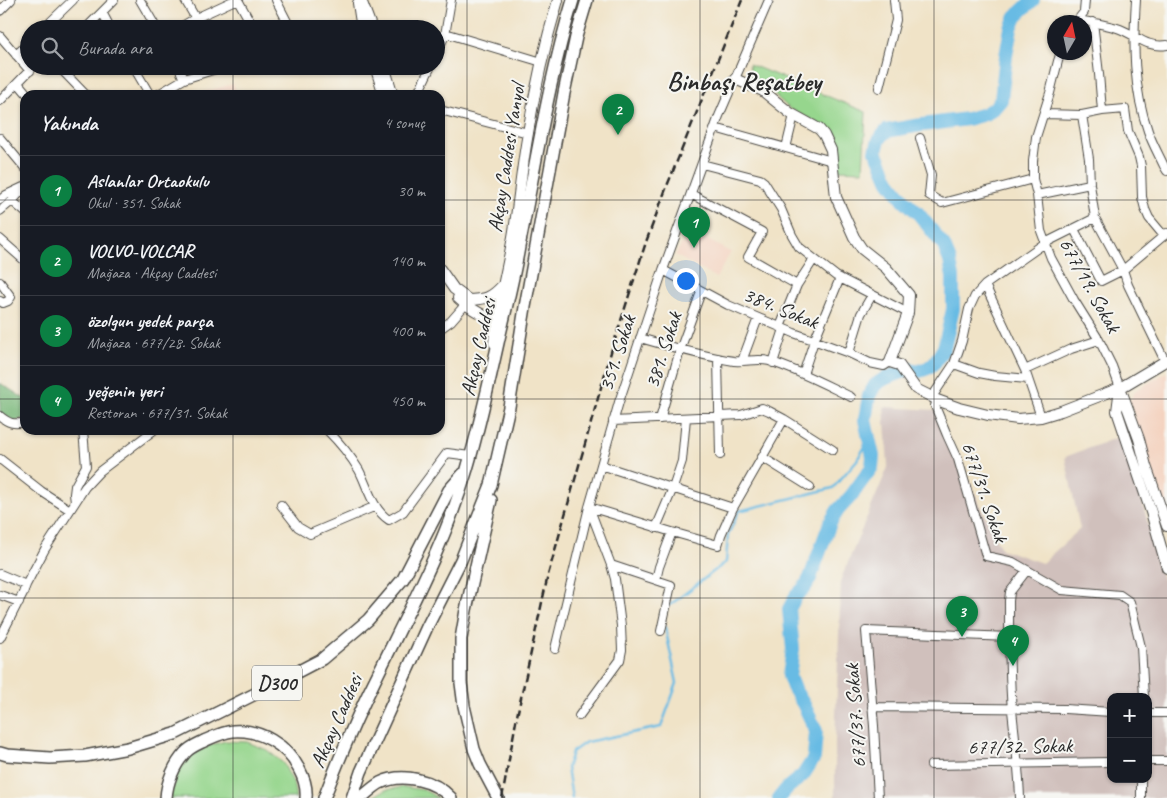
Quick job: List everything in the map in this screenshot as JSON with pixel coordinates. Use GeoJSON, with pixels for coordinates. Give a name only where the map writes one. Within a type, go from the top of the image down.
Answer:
{"type":"FeatureCollection","features":[{"type":"Feature","properties":{"kind":"highway","name":"Akçay Caddesi"},"geometry":{"type":"LineString","coordinates":[[324,798],[336,764],[413,604],[447,527],[467,469],[491,374],[519,248],[555,64],[573,0]]}},
{"type":"Feature","properties":{"kind":"highway","name":"Akçay Caddesi"},"geometry":{"type":"LineString","coordinates":[[352,798],[365,763],[427,627],[461,560],[491,484],[509,407],[564,93],[576,37],[587,0]]}},
{"type":"Feature","properties":{"kind":"highway","name":"D300"},"geometry":{"type":"LineString","coordinates":[[0,754],[50,758],[86,756],[128,748],[175,734],[261,692],[322,659],[368,620],[403,579],[449,490],[467,469]]}},
{"type":"Feature","properties":{"kind":"highway"},"geometry":{"type":"LineString","coordinates":[[491,484],[492,496],[466,610],[462,639],[461,683],[464,706],[474,749],[498,798]]}},
{"type":"Feature","properties":{"kind":"highway"},"geometry":{"type":"LineString","coordinates":[[166,798],[172,773],[177,762],[186,751],[208,739],[232,731],[260,734],[282,747],[292,756],[304,778],[307,792],[306,798]]}},
{"type":"Feature","properties":{"kind":"highway"},"geometry":{"type":"LineString","coordinates":[[361,798],[370,789],[395,778],[423,780],[439,788],[452,798]]}},
{"type":"Feature","properties":{"kind":"main road"},"geometry":{"type":"LineString","coordinates":[[357,0],[363,20]]}},
{"type":"Feature","properties":{"kind":"main road"},"geometry":{"type":"LineString","coordinates":[[361,0],[364,20]]}},
{"type":"Feature","properties":{"kind":"main road","name":"Akçay Caddesi Yanyol"},"geometry":{"type":"LineString","coordinates":[[491,374],[496,323],[514,232],[528,133],[548,32],[558,0]]}},
{"type":"Feature","properties":{"kind":"main road"},"geometry":{"type":"LineString","coordinates":[[378,75],[382,90]]}},
{"type":"Feature","properties":{"kind":"main road"},"geometry":{"type":"LineString","coordinates":[[387,75],[391,90]]}},
{"type":"Feature","properties":{"kind":"main road"},"geometry":{"type":"LineString","coordinates":[[735,79],[763,91],[824,135],[831,150],[836,197],[854,237],[862,249],[886,268],[909,295],[908,313],[894,364],[916,389],[958,408],[988,415],[1018,419],[1041,417],[1062,411],[1120,388],[1166,361]]}},
{"type":"Feature","properties":{"kind":"main road"},"geometry":{"type":"LineString","coordinates":[[445,276],[454,289],[468,300],[484,299],[494,295],[502,285]]}},
{"type":"Feature","properties":{"kind":"main road"},"geometry":{"type":"LineString","coordinates":[[445,285],[465,305],[496,323]]}},
{"type":"Feature","properties":{"kind":"main road","name":"677/19. Sokak"},"geometry":{"type":"LineString","coordinates":[[1120,388],[1139,439],[1146,466],[1167,526]]}},
{"type":"Feature","properties":{"kind":"main road","name":"677/19. Sokak"},"geometry":{"type":"LineString","coordinates":[[1120,388],[1117,411],[1151,512],[1167,568]]}},
{"type":"Feature","properties":{"kind":"street"},"geometry":{"type":"LineString","coordinates":[[0,11],[11,0]]}},
{"type":"Feature","properties":{"kind":"street"},"geometry":{"type":"LineString","coordinates":[[52,20],[73,0]]}},
{"type":"Feature","properties":{"kind":"street"},"geometry":{"type":"LineString","coordinates":[[94,20],[114,0]]}},
{"type":"Feature","properties":{"kind":"street"},"geometry":{"type":"LineString","coordinates":[[140,0],[152,20]]}},
{"type":"Feature","properties":{"kind":"street"},"geometry":{"type":"LineString","coordinates":[[185,0],[196,18]]}},
{"type":"Feature","properties":{"kind":"street"},"geometry":{"type":"LineString","coordinates":[[193,20],[237,0],[249,20]]}},
{"type":"Feature","properties":{"kind":"street"},"geometry":{"type":"LineString","coordinates":[[276,0],[286,20]]}},
{"type":"Feature","properties":{"kind":"street"},"geometry":{"type":"LineString","coordinates":[[450,0],[445,32],[542,62]]}},
{"type":"Feature","properties":{"kind":"street","name":"351. Sokak"},"geometry":{"type":"LineString","coordinates":[[555,649],[589,507],[640,338],[715,128],[769,0]]}},
{"type":"Feature","properties":{"kind":"street"},"geometry":{"type":"LineString","coordinates":[[879,88],[896,20],[894,0]]}},
{"type":"Feature","properties":{"kind":"street"},"geometry":{"type":"LineString","coordinates":[[1082,15],[1084,12],[1085,0]]}},
{"type":"Feature","properties":{"kind":"street"},"geometry":{"type":"LineString","coordinates":[[1136,0],[1134,37],[1136,76],[1141,104],[1148,131],[1166,167]]}},
{"type":"Feature","properties":{"kind":"street"},"geometry":{"type":"LineString","coordinates":[[102,12],[107,20]]}},
{"type":"Feature","properties":{"kind":"street"},"geometry":{"type":"LineString","coordinates":[[1102,112],[1093,22],[1120,29],[1150,45],[1167,45]]}},
{"type":"Feature","properties":{"kind":"street"},"geometry":{"type":"LineString","coordinates":[[0,36],[20,58]]}},
{"type":"Feature","properties":{"kind":"street"},"geometry":{"type":"LineString","coordinates":[[16,55],[20,51]]}},
{"type":"Feature","properties":{"kind":"street","name":"677/19. Sokak"},"geometry":{"type":"LineString","coordinates":[[1058,60],[1036,136],[1033,161],[1033,179],[1037,195],[1041,231],[1051,258],[1099,340],[1120,388]]}},
{"type":"Feature","properties":{"kind":"street"},"geometry":{"type":"LineString","coordinates":[[2,96],[26,75]]}},
{"type":"Feature","properties":{"kind":"street"},"geometry":{"type":"LineString","coordinates":[[67,75],[81,90]]}},
{"type":"Feature","properties":{"kind":"street"},"geometry":{"type":"LineString","coordinates":[[138,75],[147,90]]}},
{"type":"Feature","properties":{"kind":"street"},"geometry":{"type":"LineString","coordinates":[[165,90],[184,78],[195,75]]}},
{"type":"Feature","properties":{"kind":"street"},"geometry":{"type":"LineString","coordinates":[[420,90],[427,75]]}},
{"type":"Feature","properties":{"kind":"street"},"geometry":{"type":"LineString","coordinates":[[18,83],[24,90]]}},
{"type":"Feature","properties":{"kind":"street"},"geometry":{"type":"LineString","coordinates":[[1044,114],[1082,115],[1125,109],[1128,131],[1141,166],[1142,197],[1145,209],[1149,218],[1166,234],[1124,270],[1100,281],[1074,229]]}},
{"type":"Feature","properties":{"kind":"street"},"geometry":{"type":"LineString","coordinates":[[445,111],[528,133]]}},
{"type":"Feature","properties":{"kind":"street"},"geometry":{"type":"LineString","coordinates":[[786,148],[794,115]]}},
{"type":"Feature","properties":{"kind":"street"},"geometry":{"type":"LineString","coordinates":[[1082,115],[1090,159],[1090,184],[1095,218],[1124,270],[1128,285],[1166,361]]}},
{"type":"Feature","properties":{"kind":"street"},"geometry":{"type":"LineString","coordinates":[[715,128],[832,160]]}},
{"type":"Feature","properties":{"kind":"street"},"geometry":{"type":"LineString","coordinates":[[0,138],[20,162]]}},
{"type":"Feature","properties":{"kind":"street"},"geometry":{"type":"LineString","coordinates":[[920,138],[932,176],[929,195],[942,202],[1033,179]]}},
{"type":"Feature","properties":{"kind":"street"},"geometry":{"type":"LineString","coordinates":[[702,164],[760,179],[764,182],[781,209],[799,247],[840,278],[908,313]]}},
{"type":"Feature","properties":{"kind":"street"},"geometry":{"type":"LineString","coordinates":[[1037,195],[1090,184]]}},
{"type":"Feature","properties":{"kind":"street"},"geometry":{"type":"LineString","coordinates":[[0,200],[6,195],[20,189]]}},
{"type":"Feature","properties":{"kind":"street"},"geometry":{"type":"LineString","coordinates":[[0,211],[20,192]]}},
{"type":"Feature","properties":{"kind":"street"},"geometry":{"type":"LineString","coordinates":[[691,194],[762,232],[748,257],[797,285]]}},
{"type":"Feature","properties":{"kind":"street"},"geometry":{"type":"LineString","coordinates":[[12,201],[20,208]]}},
{"type":"Feature","properties":{"kind":"street"},"geometry":{"type":"LineString","coordinates":[[934,398],[954,364],[962,341],[969,309],[975,296],[985,285],[1045,243],[1095,218]]}},
{"type":"Feature","properties":{"kind":"street"},"geometry":{"type":"LineString","coordinates":[[0,239],[20,257]]}},
{"type":"Feature","properties":{"kind":"street"},"geometry":{"type":"LineString","coordinates":[[773,363],[782,328],[797,285],[814,259]]}},
{"type":"Feature","properties":{"kind":"street","name":"384. Sokak"},"geometry":{"type":"LineString","coordinates":[[663,270],[701,292],[782,328],[849,353],[870,363],[884,366],[894,364]]}},
{"type":"Feature","properties":{"kind":"street"},"geometry":{"type":"LineString","coordinates":[[803,374],[814,341],[840,278]]}},
{"type":"Feature","properties":{"kind":"street"},"geometry":{"type":"LineString","coordinates":[[0,282],[11,297],[8,301],[2,303],[0,301]]}},
{"type":"Feature","properties":{"kind":"street"},"geometry":{"type":"LineString","coordinates":[[985,285],[1025,370],[1041,417]]}},
{"type":"Feature","properties":{"kind":"street","name":"381. Sokak"},"geometry":{"type":"LineString","coordinates":[[660,419],[680,350],[701,292]]}},
{"type":"Feature","properties":{"kind":"street"},"geometry":{"type":"LineString","coordinates":[[849,353],[861,314],[872,295]]}},
{"type":"Feature","properties":{"kind":"street"},"geometry":{"type":"LineString","coordinates":[[445,325],[465,305]]}},
{"type":"Feature","properties":{"kind":"street"},"geometry":{"type":"LineString","coordinates":[[742,361],[758,318]]}},
{"type":"Feature","properties":{"kind":"street"},"geometry":{"type":"LineString","coordinates":[[640,338],[680,350],[718,358],[742,361],[767,361],[803,374],[851,397]]}},
{"type":"Feature","properties":{"kind":"street"},"geometry":{"type":"LineString","coordinates":[[1025,370],[1071,349],[1099,340]]}},
{"type":"Feature","properties":{"kind":"street"},"geometry":{"type":"LineString","coordinates":[[718,358],[720,455]]}},
{"type":"Feature","properties":{"kind":"street"},"geometry":{"type":"LineString","coordinates":[[954,364],[978,373],[1028,378]]}},
{"type":"Feature","properties":{"kind":"street","name":"677/31. Sokak"},"geometry":{"type":"LineString","coordinates":[[934,398],[935,406],[946,435],[958,458],[986,556],[1013,562],[1062,590],[1120,595],[1130,602],[1141,647],[1144,693]]}},
{"type":"Feature","properties":{"kind":"street"},"geometry":{"type":"LineString","coordinates":[[614,421],[741,416],[762,408],[784,419],[833,450]]}},
{"type":"Feature","properties":{"kind":"street"},"geometry":{"type":"LineString","coordinates":[[0,416],[7,422],[20,423]]}},
{"type":"Feature","properties":{"kind":"street"},"geometry":{"type":"LineString","coordinates":[[656,528],[682,461],[686,418]]}},
{"type":"Feature","properties":{"kind":"street"},"geometry":{"type":"LineString","coordinates":[[589,507],[656,528],[718,544],[720,535],[733,508],[784,419]]}},
{"type":"Feature","properties":{"kind":"street"},"geometry":{"type":"LineString","coordinates":[[76,502],[75,486],[86,466],[83,435]]}},
{"type":"Feature","properties":{"kind":"street"},"geometry":{"type":"LineString","coordinates":[[0,638],[44,549],[85,487],[100,471],[147,435]]}},
{"type":"Feature","properties":{"kind":"street"},"geometry":{"type":"LineString","coordinates":[[332,435],[347,451],[360,472],[381,515],[389,520],[403,512],[447,453],[470,456]]}},
{"type":"Feature","properties":{"kind":"street"},"geometry":{"type":"LineString","coordinates":[[762,457],[810,488]]}},
{"type":"Feature","properties":{"kind":"street"},"geometry":{"type":"LineString","coordinates":[[0,459],[41,491],[70,510]]}},
{"type":"Feature","properties":{"kind":"street"},"geometry":{"type":"LineString","coordinates":[[601,464],[733,508]]}},
{"type":"Feature","properties":{"kind":"street"},"geometry":{"type":"LineString","coordinates":[[281,505],[298,527],[310,534],[376,506]]}},
{"type":"Feature","properties":{"kind":"street"},"geometry":{"type":"LineString","coordinates":[[579,716],[620,660],[622,650],[622,626],[615,579],[589,507]]}},
{"type":"Feature","properties":{"kind":"street"},"geometry":{"type":"LineString","coordinates":[[656,580],[672,532]]}},
{"type":"Feature","properties":{"kind":"street"},"geometry":{"type":"LineString","coordinates":[[611,565],[671,585],[661,631]]}},
{"type":"Feature","properties":{"kind":"street"},"geometry":{"type":"LineString","coordinates":[[1020,798],[1010,673],[1010,592],[1022,579],[1027,570]]}},
{"type":"Feature","properties":{"kind":"street"},"geometry":{"type":"LineString","coordinates":[[0,574],[26,585]]}},
{"type":"Feature","properties":{"kind":"street"},"geometry":{"type":"LineString","coordinates":[[0,595],[18,602]]}},
{"type":"Feature","properties":{"kind":"street","name":"677/37. Sokak"},"geometry":{"type":"LineString","coordinates":[[878,798],[866,631],[1010,637]]}},
{"type":"Feature","properties":{"kind":"street"},"geometry":{"type":"LineString","coordinates":[[872,707],[1065,709],[1107,712]]}},
{"type":"Feature","properties":{"kind":"street"},"geometry":{"type":"LineString","coordinates":[[1152,713],[1167,712]]}},
{"type":"Feature","properties":{"kind":"street"},"geometry":{"type":"LineString","coordinates":[[1152,761],[1167,761]]}},
{"type":"Feature","properties":{"kind":"street","name":"677/32. Sokak"},"geometry":{"type":"LineString","coordinates":[[931,765],[1107,762]]}},
{"type":"Feature","properties":{"kind":"street"},"geometry":{"type":"LineString","coordinates":[[1141,783],[1141,798]]}},
{"type":"Feature","properties":{"kind":"shaded area"},"geometry":{"type":"Polygon","coordinates":[[[233,84],[236,90],[211,90],[233,84]]]}},
{"type":"Feature","properties":{"kind":"shaded area"},"geometry":{"type":"Polygon","coordinates":[[[690,231],[731,252],[716,278],[675,255],[690,231]]]}},
{"type":"Feature","properties":{"kind":"shaded area"},"geometry":{"type":"Polygon","coordinates":[[[1167,372],[1167,521],[1129,402],[1136,390],[1167,372]]]}},
{"type":"Feature","properties":{"kind":"shaded area"},"geometry":{"type":"Polygon","coordinates":[[[884,407],[935,410],[1001,549],[1042,563],[1080,529],[1065,457],[1121,436],[1136,479],[1167,594],[1167,798],[835,798],[835,742],[841,579],[888,467],[884,407]]]}},
{"type":"Feature","properties":{"kind":"green space"},"geometry":{"type":"Polygon","coordinates":[[[749,64],[866,112],[863,171],[838,170],[837,153],[821,125],[790,109],[769,90],[751,78],[749,64]]]}},
{"type":"Feature","properties":{"kind":"green space"},"geometry":{"type":"Polygon","coordinates":[[[0,383],[20,396],[20,420],[14,422],[0,413],[0,383]]]}},
{"type":"Feature","properties":{"kind":"green space"},"geometry":{"type":"Polygon","coordinates":[[[226,741],[247,742],[267,750],[283,763],[293,782],[296,798],[170,798],[176,775],[188,758],[206,746],[226,741]]]}},
{"type":"Feature","properties":{"kind":"green space"},"geometry":{"type":"Polygon","coordinates":[[[404,787],[424,790],[438,798],[371,798],[385,790],[404,787]]]}},
{"type":"Feature","properties":{"kind":"waterway"},"geometry":{"type":"LineString","coordinates":[[779,798],[787,788],[803,775],[814,758],[816,731],[789,676],[793,649],[789,609],[810,578],[830,523],[872,467],[873,456],[865,420],[869,396],[875,385],[884,379],[910,369],[920,371],[928,368],[935,362],[944,348],[953,309],[953,277],[950,261],[944,246],[889,181],[876,151],[879,140],[886,131],[967,119],[985,114],[995,107],[1001,100],[1011,28],[1016,16],[1033,0]]}},
{"type":"Feature","properties":{"kind":"waterway"},"geometry":{"type":"LineString","coordinates":[[670,605],[726,562],[728,535],[739,511],[833,488],[857,460],[869,440]]}},
{"type":"Feature","properties":{"kind":"waterway"},"geometry":{"type":"LineString","coordinates":[[572,798],[567,768],[572,752],[586,742],[661,727],[677,683],[665,627]]}},
{"type":"Feature","properties":{"kind":"railway"},"geometry":{"type":"LineString","coordinates":[[502,798],[517,716],[548,575],[611,352],[646,242],[742,0]]}},
{"type":"Feature","properties":{"kind":"place","name":"VOLVO-VOLCAR"},"geometry":{"type":"Point","coordinates":[618,135]}},
{"type":"Feature","properties":{"kind":"place","name":"Aslanlar Ortaokulu"},"geometry":{"type":"Point","coordinates":[694,248]}},
{"type":"Feature","properties":{"kind":"place","name":"özolgun yedek parça"},"geometry":{"type":"Point","coordinates":[962,637]}},
{"type":"Feature","properties":{"kind":"place","name":"yeğenin yeri"},"geometry":{"type":"Point","coordinates":[1013,666]}},
{"type":"Feature","properties":{"kind":"district","name":"Binbaşı Reşatbey"},"geometry":{"type":"Point","coordinates":[744,81]}}]}
